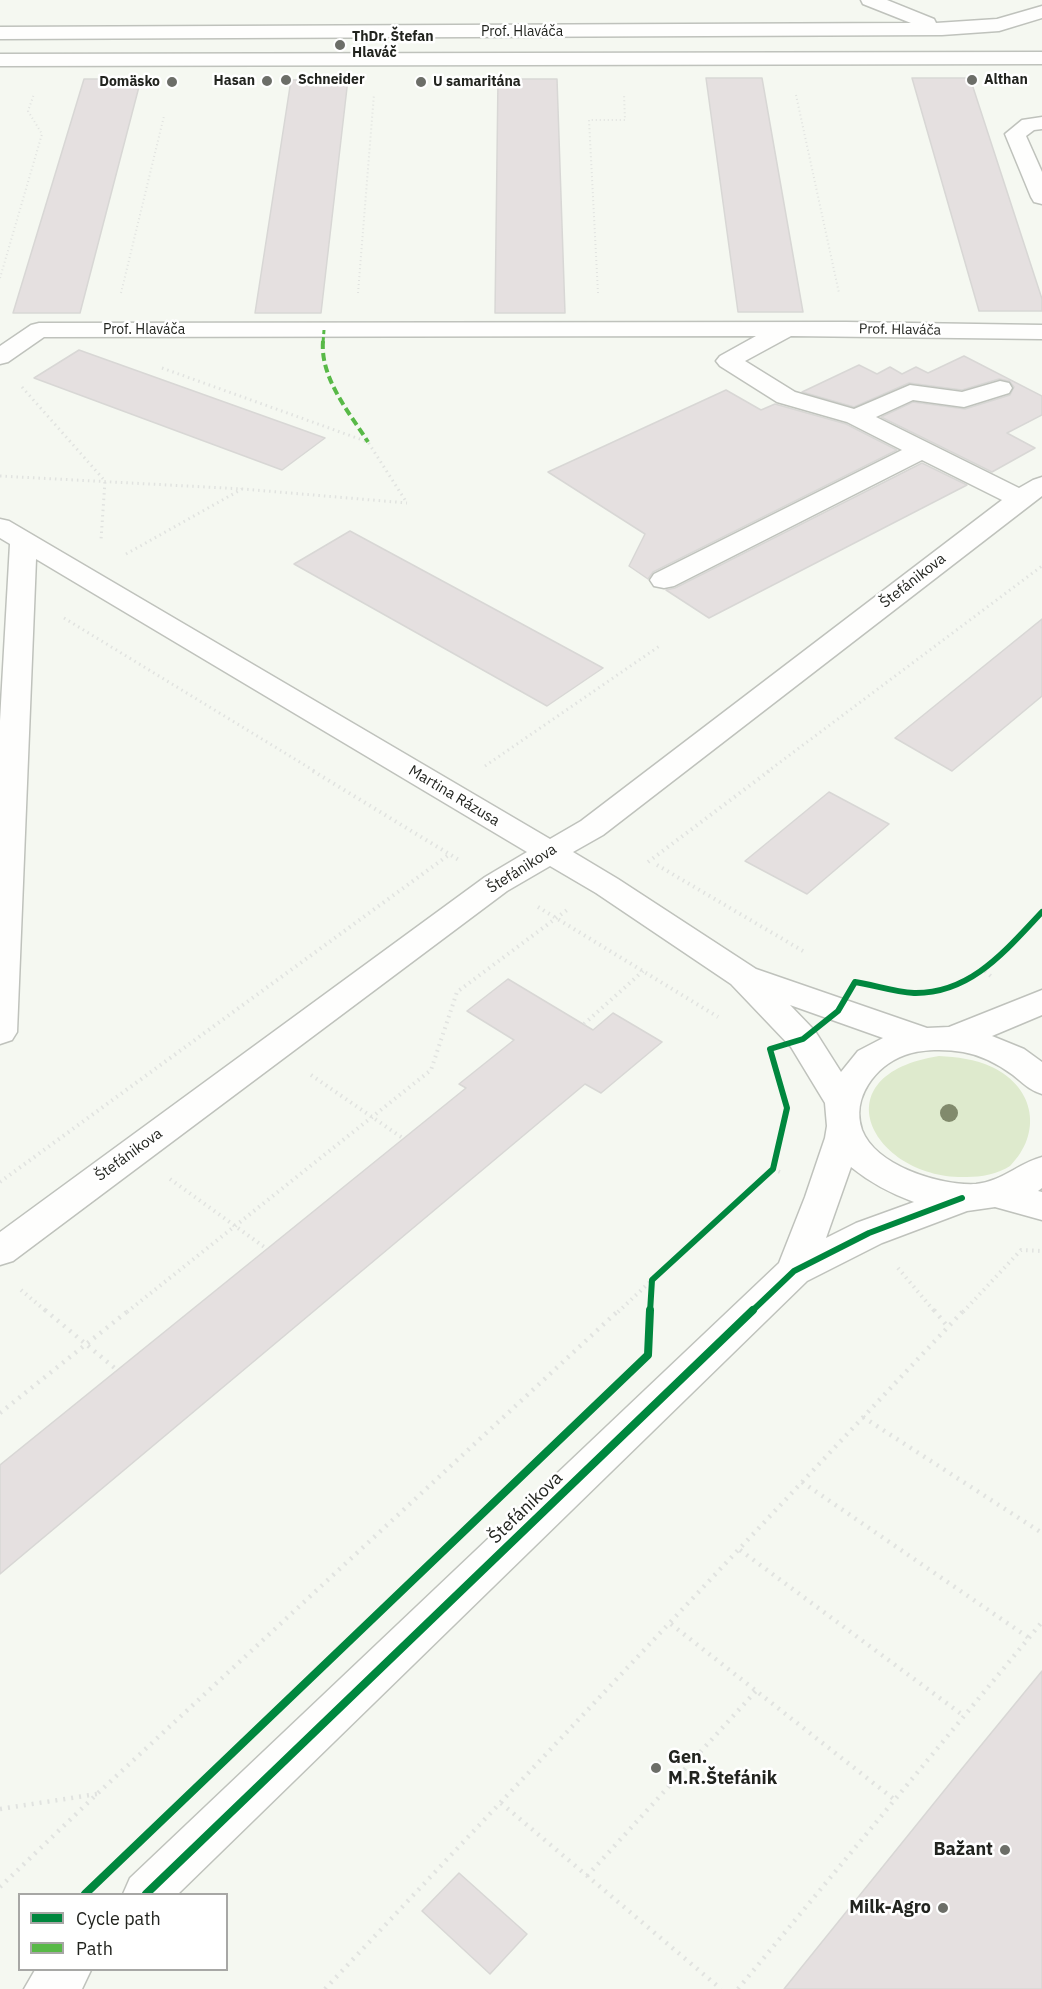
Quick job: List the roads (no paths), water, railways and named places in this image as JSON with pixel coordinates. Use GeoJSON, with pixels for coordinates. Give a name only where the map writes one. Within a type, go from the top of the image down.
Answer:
{"type":"FeatureCollection","features":[{"type":"Feature","properties":{"kind":"street"},"geometry":{"type":"LineString","coordinates":[[870,0],[942,29],[1042,53]]}},
{"type":"Feature","properties":{"kind":"street","name":"Prof. Hlaváča"},"geometry":{"type":"LineString","coordinates":[[0,33],[942,29],[999,25],[1042,12]]}},
{"type":"Feature","properties":{"kind":"street"},"geometry":{"type":"LineString","coordinates":[[913,59],[933,47],[943,35],[942,29]]}},
{"type":"Feature","properties":{"kind":"street","name":"Prof. Hlaváča"},"geometry":{"type":"LineString","coordinates":[[0,60],[1042,58]]}},
{"type":"Feature","properties":{"kind":"street"},"geometry":{"type":"LineString","coordinates":[[1041,192],[1015,134],[1029,124],[1042,123]]}},
{"type":"Feature","properties":{"kind":"street"},"geometry":{"type":"LineString","coordinates":[[786,329],[728,361],[786,397],[856,417],[922,450],[1031,492]]}},
{"type":"Feature","properties":{"kind":"street","name":"Prof. Hlaváča"},"geometry":{"type":"LineString","coordinates":[[0,357],[39,330],[846,329],[1042,332]]}},
{"type":"Feature","properties":{"kind":"street"},"geometry":{"type":"LineString","coordinates":[[856,417],[910,392],[964,400],[1000,388]]}},
{"type":"Feature","properties":{"kind":"street"},"geometry":{"type":"LineString","coordinates":[[664,580],[922,450]]}},
{"type":"Feature","properties":{"kind":"street","name":"Štefánikova"},"geometry":{"type":"LineString","coordinates":[[0,1251],[496,884],[592,828],[1031,492]]}},
{"type":"Feature","properties":{"kind":"street","name":"Martina Rázusa"},"geometry":{"type":"LineString","coordinates":[[12,534],[607,886],[743,976],[803,1039],[843,1115],[860,1155],[888,1177],[923,1192],[962,1198]]}},
{"type":"Feature","properties":{"kind":"street","name":"Martina Rázusa"},"geometry":{"type":"LineString","coordinates":[[0,1032],[21,592],[12,534]]}},
{"type":"Feature","properties":{"kind":"street"},"geometry":{"type":"LineString","coordinates":[[743,976],[938,1039],[983,1045],[1011,1057],[1035,1073],[1042,1082]]}},
{"type":"Feature","properties":{"kind":"street"},"geometry":{"type":"LineString","coordinates":[[794,1271],[824,1200],[843,1115],[856,1075],[873,1056],[896,1044],[938,1039],[1042,1002]]}},
{"type":"Feature","properties":{"kind":"street"},"geometry":{"type":"LineString","coordinates":[[962,1198],[999,1195],[1028,1183],[1042,1170]]}},
{"type":"Feature","properties":{"kind":"street"},"geometry":{"type":"LineString","coordinates":[[999,1195],[1042,1206]]}},
{"type":"Feature","properties":{"kind":"street","name":"Štefánikova"},"geometry":{"type":"LineString","coordinates":[[147,1893],[794,1271],[869,1233],[962,1198]]}},
{"type":"Feature","properties":{"kind":"place","name":"ThDr. Štefan Hlaváč"},"geometry":{"type":"Point","coordinates":[340,45]}},
{"type":"Feature","properties":{"kind":"place","name":"Schneider"},"geometry":{"type":"Point","coordinates":[286,80]}},
{"type":"Feature","properties":{"kind":"place","name":"Althan"},"geometry":{"type":"Point","coordinates":[972,80]}},
{"type":"Feature","properties":{"kind":"place","name":"Hasan"},"geometry":{"type":"Point","coordinates":[267,81]}},
{"type":"Feature","properties":{"kind":"place","name":"Domäsko"},"geometry":{"type":"Point","coordinates":[172,82]}},
{"type":"Feature","properties":{"kind":"place","name":"U samaritána"},"geometry":{"type":"Point","coordinates":[421,82]}},
{"type":"Feature","properties":{"kind":"place","name":"Gen. M.R.Štefánik"},"geometry":{"type":"Point","coordinates":[656,1768]}},
{"type":"Feature","properties":{"kind":"place","name":"Bažant"},"geometry":{"type":"Point","coordinates":[1005,1850]}},
{"type":"Feature","properties":{"kind":"place","name":"Milk-Agro"},"geometry":{"type":"Point","coordinates":[943,1908]}}]}
